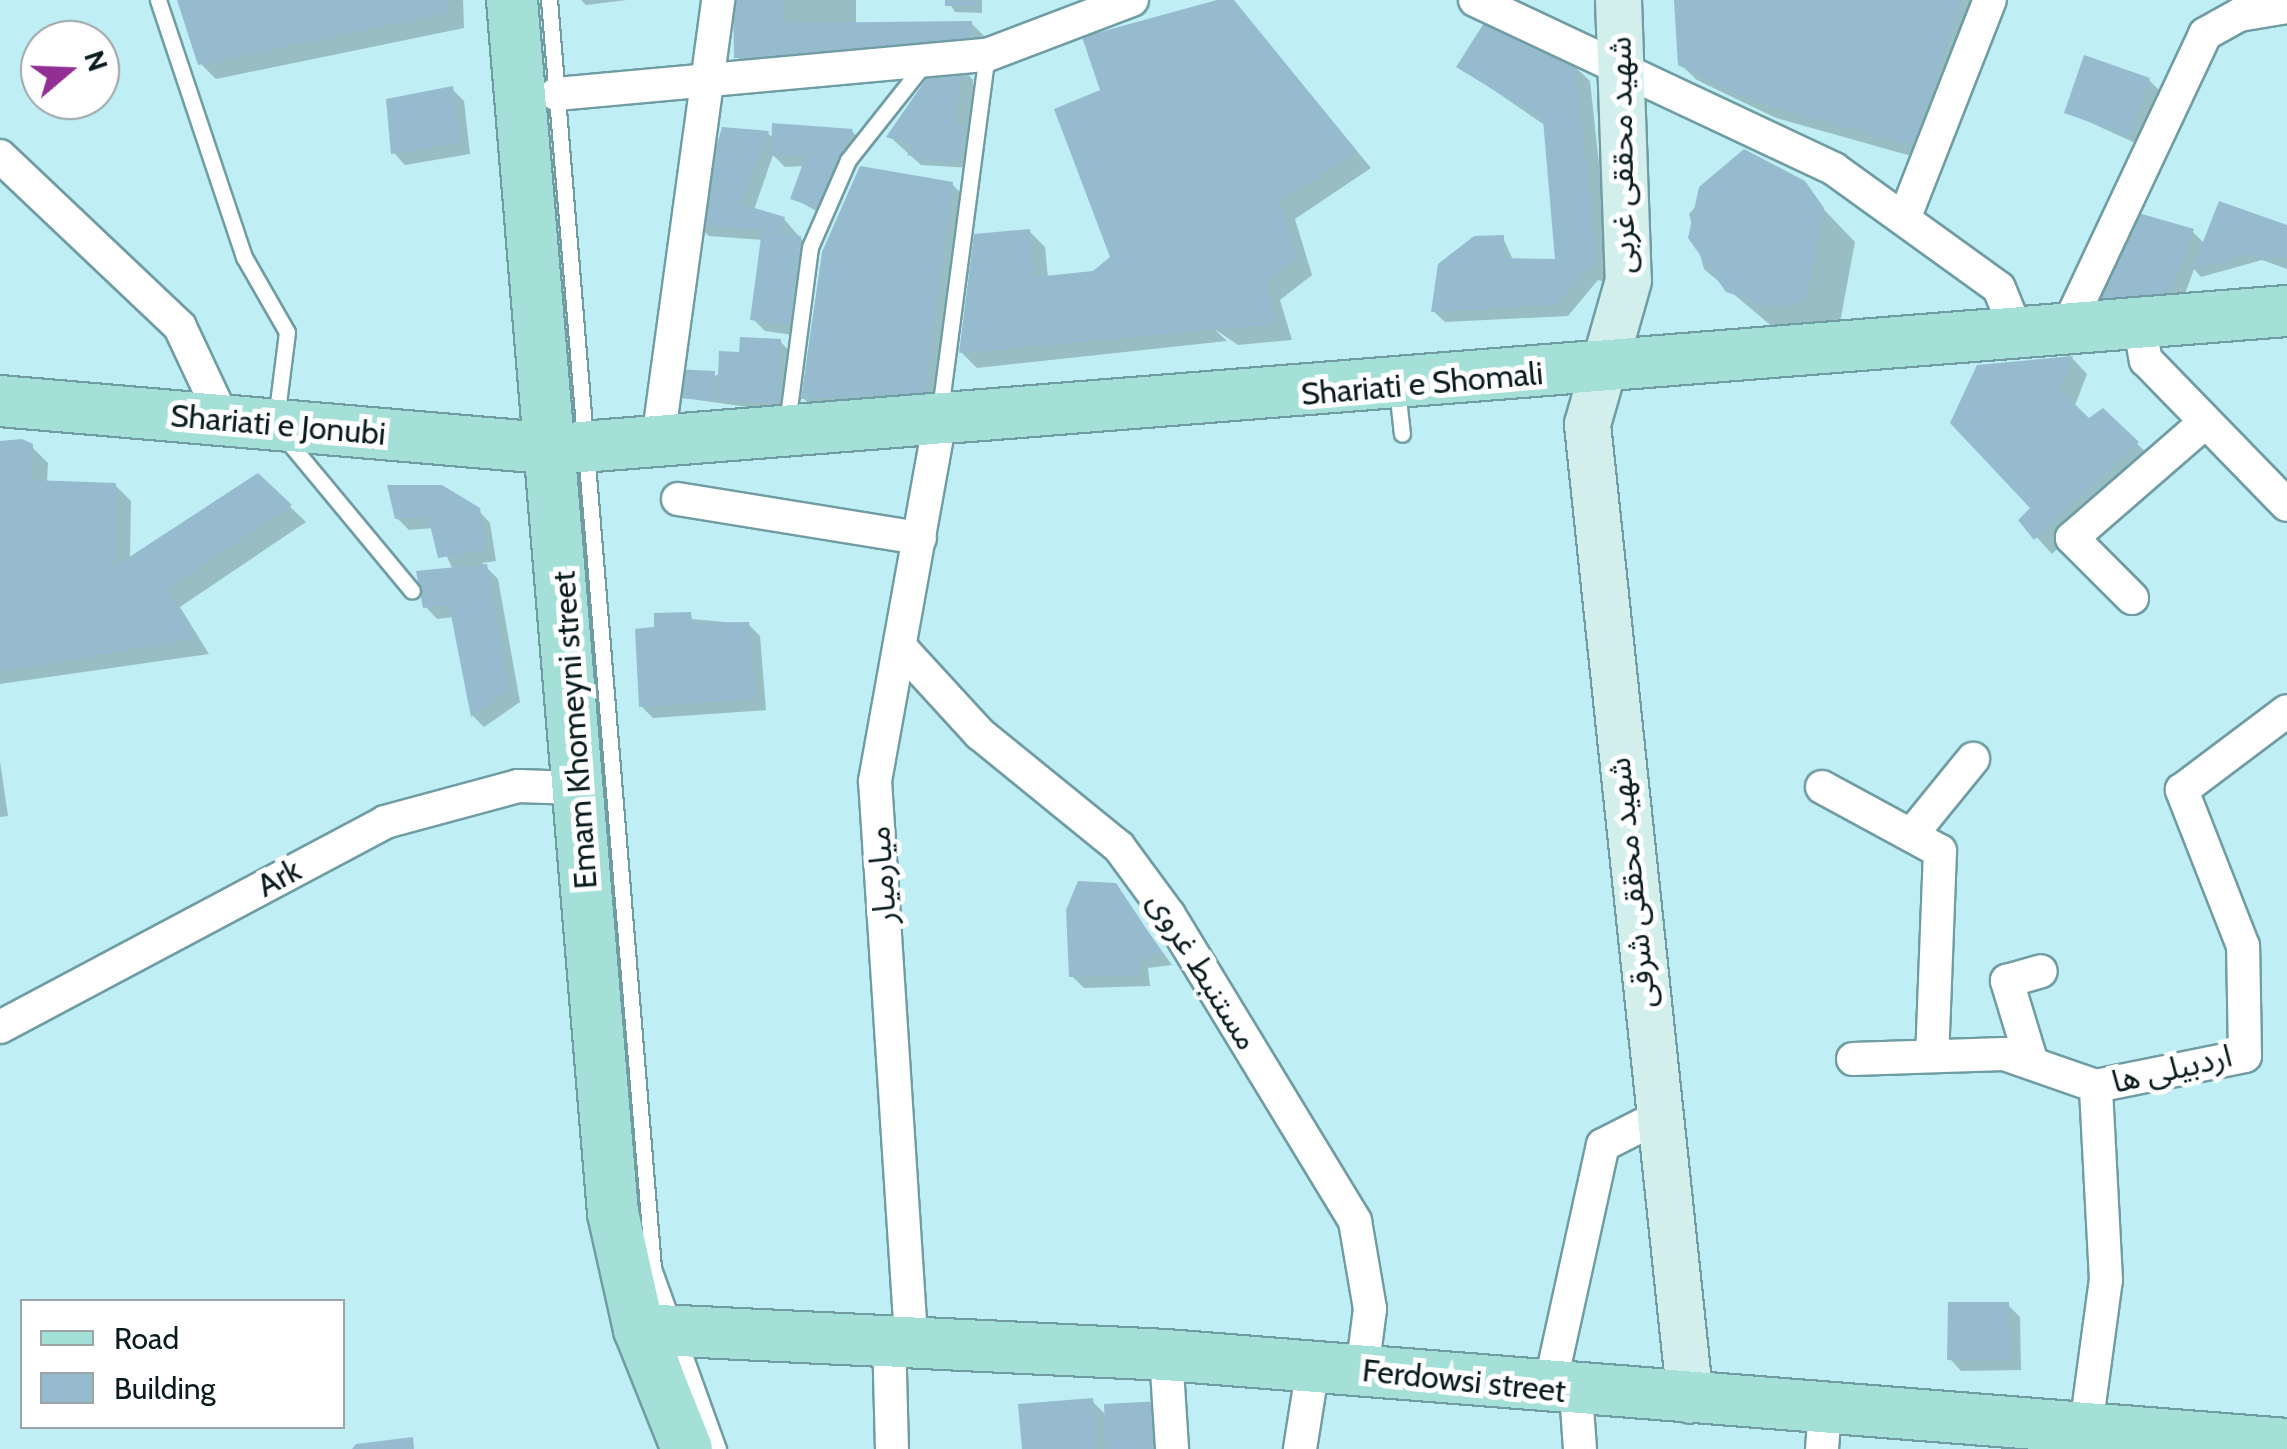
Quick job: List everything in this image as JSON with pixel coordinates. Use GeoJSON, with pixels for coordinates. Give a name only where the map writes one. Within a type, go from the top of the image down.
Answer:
{"type":"FeatureCollection","features":[{"type":"Feature","properties":{"kind":"main road","name":"Emam Khomeyni street"},"geometry":{"type":"LineString","coordinates":[[512,0],[571,448],[577,788],[613,1213],[655,1329],[687,1449]]}},
{"type":"Feature","properties":{"kind":"main road","name":"Shariati e Shomali"},"geometry":{"type":"LineString","coordinates":[[571,448],[940,418],[1400,412],[1601,367],[2287,311]]}},
{"type":"Feature","properties":{"kind":"main road","name":"Shariati e Jonubi"},"geometry":{"type":"LineString","coordinates":[[0,401],[571,448]]}},
{"type":"Feature","properties":{"kind":"main road","name":"Ferdowsi street"},"geometry":{"type":"LineString","coordinates":[[655,1329],[900,1336],[1362,1370],[1690,1400],[1824,1428],[2086,1428],[2271,1445]]}},
{"type":"Feature","properties":{"kind":"street"},"geometry":{"type":"LineString","coordinates":[[658,440],[711,82],[718,0]]}},
{"type":"Feature","properties":{"kind":"street"},"geometry":{"type":"LineString","coordinates":[[556,94],[988,55],[1132,0]]}},
{"type":"Feature","properties":{"kind":"street"},"geometry":{"type":"LineString","coordinates":[[1476,0],[1625,78],[1774,136],[1904,219],[1999,288],[2042,332],[2206,34],[2240,14],[2287,7]]}},
{"type":"Feature","properties":{"kind":"street","name":"شهید محققی غربی"},"geometry":{"type":"LineString","coordinates":[[1601,367],[1628,280],[1625,78],[1618,0]]}},
{"type":"Feature","properties":{"kind":"street"},"geometry":{"type":"LineString","coordinates":[[1904,219],[1990,0]]}},
{"type":"Feature","properties":{"kind":"street"},"geometry":{"type":"LineString","coordinates":[[0,156],[180,327],[224,421]]}},
{"type":"Feature","properties":{"kind":"street"},"geometry":{"type":"LineString","coordinates":[[2139,322],[2146,360],[2202,425],[2287,505]]}},
{"type":"Feature","properties":{"kind":"street","name":"شهید محققی شرقی"},"geometry":{"type":"LineString","coordinates":[[1601,367],[1587,424],[1656,1118],[1690,1400]]}},
{"type":"Feature","properties":{"kind":"street","name":"میارمیار"},"geometry":{"type":"LineString","coordinates":[[892,1449],[900,1336],[876,781],[903,650],[940,418]]}},
{"type":"Feature","properties":{"kind":"street"},"geometry":{"type":"LineString","coordinates":[[2132,598],[2072,538],[2202,425]]}},
{"type":"Feature","properties":{"kind":"street"},"geometry":{"type":"LineString","coordinates":[[678,499],[920,538]]}},
{"type":"Feature","properties":{"kind":"street","name":"مستنبط غروی"},"geometry":{"type":"LineString","coordinates":[[903,650],[980,734],[1120,848],[1169,915],[1354,1221],[1370,1309],[1362,1370]]}},
{"type":"Feature","properties":{"kind":"street","name":"اردبیلی ها"},"geometry":{"type":"LineString","coordinates":[[2086,1428],[2106,1264],[2096,1086],[2245,1056],[2243,946],[2182,790],[2287,711]]}},
{"type":"Feature","properties":{"kind":"street"},"geometry":{"type":"LineString","coordinates":[[1912,834],[1973,759]]}},
{"type":"Feature","properties":{"kind":"street","name":"Ark"},"geometry":{"type":"LineString","coordinates":[[0,1027],[385,822],[518,786],[577,788]]}},
{"type":"Feature","properties":{"kind":"street"},"geometry":{"type":"LineString","coordinates":[[1822,787],[1940,851],[1932,1054]]}},
{"type":"Feature","properties":{"kind":"street"},"geometry":{"type":"LineString","coordinates":[[2031,1060],[2007,981],[2041,971]]}},
{"type":"Feature","properties":{"kind":"street"},"geometry":{"type":"LineString","coordinates":[[1852,1059],[1932,1054],[2031,1060],[2096,1086]]}},
{"type":"Feature","properties":{"kind":"street"},"geometry":{"type":"LineString","coordinates":[[1580,1449],[1562,1391],[1603,1145],[1656,1118]]}},
{"type":"Feature","properties":{"kind":"street"},"geometry":{"type":"LineString","coordinates":[[1166,1354],[1172,1449]]}},
{"type":"Feature","properties":{"kind":"street"},"geometry":{"type":"LineString","coordinates":[[1300,1449],[1312,1367]]}},
{"type":"Feature","properties":{"kind":"lane"},"geometry":{"type":"LineString","coordinates":[[158,0],[244,257],[288,332],[276,426],[412,591]]}},
{"type":"Feature","properties":{"kind":"lane"},"geometry":{"type":"LineString","coordinates":[[549,0],[571,448],[650,1229],[655,1329],[718,1449]]}},
{"type":"Feature","properties":{"kind":"lane"},"geometry":{"type":"LineString","coordinates":[[940,418],[988,55]]}},
{"type":"Feature","properties":{"kind":"lane"},"geometry":{"type":"LineString","coordinates":[[787,428],[810,247],[848,160],[926,61]]}},
{"type":"Feature","properties":{"kind":"building"},"geometry":{"type":"Polygon","coordinates":[[[177,0],[449,0],[449,12],[198,65],[177,0]]]}},
{"type":"Feature","properties":{"kind":"building"},"geometry":{"type":"Polygon","coordinates":[[[733,0],[783,0],[784,23],[972,21],[972,55],[734,58],[733,0]]]}},
{"type":"Feature","properties":{"kind":"building"},"geometry":{"type":"Polygon","coordinates":[[[945,0],[976,0],[976,6],[945,6],[945,0]]]}},
{"type":"Feature","properties":{"kind":"building"},"geometry":{"type":"Polygon","coordinates":[[[1217,0],[1234,0],[1357,151],[1280,202],[1297,258],[1266,283],[1278,324],[959,353],[974,234],[1030,229],[1035,277],[1093,271],[1110,257],[1054,109],[1100,90],[1082,37],[1217,0]]]}},
{"type":"Feature","properties":{"kind":"building"},"geometry":{"type":"Polygon","coordinates":[[[1674,0],[1962,0],[1914,146],[1757,103],[1678,65],[1674,0]]]}},
{"type":"Feature","properties":{"kind":"building"},"geometry":{"type":"Polygon","coordinates":[[[1486,20],[1575,63],[1598,270],[1588,268],[1556,305],[1431,312],[1438,264],[1474,236],[1504,235],[1503,258],[1555,259],[1543,120],[1456,67],[1486,20]]]}},
{"type":"Feature","properties":{"kind":"building"},"geometry":{"type":"Polygon","coordinates":[[[2084,55],[2150,78],[2130,136],[2064,113],[2084,55]]]}},
{"type":"Feature","properties":{"kind":"building"},"geometry":{"type":"Polygon","coordinates":[[[963,66],[955,124],[965,125],[961,157],[951,164],[907,155],[913,145],[886,137],[931,72],[963,66]]]}},
{"type":"Feature","properties":{"kind":"building"},"geometry":{"type":"Polygon","coordinates":[[[453,86],[460,143],[391,154],[386,99],[453,86]]]}},
{"type":"Feature","properties":{"kind":"building"},"geometry":{"type":"Polygon","coordinates":[[[772,123],[853,129],[817,208],[790,199],[806,155],[771,156],[772,123]]]}},
{"type":"Feature","properties":{"kind":"building"},"geometry":{"type":"Polygon","coordinates":[[[722,127],[769,131],[741,204],[785,217],[781,232],[766,232],[801,236],[789,325],[750,320],[762,230],[694,225],[722,127]]]}},
{"type":"Feature","properties":{"kind":"building"},"geometry":{"type":"Polygon","coordinates":[[[1744,149],[1805,181],[1824,208],[1806,302],[1771,307],[1726,292],[1688,238],[1699,187],[1744,149]]]}},
{"type":"Feature","properties":{"kind":"building"},"geometry":{"type":"Polygon","coordinates":[[[860,166],[953,182],[925,393],[801,399],[822,252],[860,166]]]}},
{"type":"Feature","properties":{"kind":"building"},"geometry":{"type":"Polygon","coordinates":[[[2219,201],[2287,225],[2287,257],[2258,260],[2259,252],[2192,270],[2219,201]]]}},
{"type":"Feature","properties":{"kind":"building"},"geometry":{"type":"Polygon","coordinates":[[[2128,210],[2194,229],[2169,297],[2085,306],[2128,210]]]}},
{"type":"Feature","properties":{"kind":"building"},"geometry":{"type":"Polygon","coordinates":[[[740,337],[781,339],[779,403],[717,401],[719,351],[739,352],[740,337]]]}},
{"type":"Feature","properties":{"kind":"building"},"geometry":{"type":"Polygon","coordinates":[[[2073,356],[2060,390],[2089,418],[2103,408],[2139,442],[2034,540],[2018,520],[2030,508],[1950,423],[1977,365],[2073,356]]]}},
{"type":"Feature","properties":{"kind":"building"},"geometry":{"type":"Polygon","coordinates":[[[675,369],[715,371],[714,400],[674,398],[675,369]]]}},
{"type":"Feature","properties":{"kind":"building"},"geometry":{"type":"Polygon","coordinates":[[[22,439],[33,444],[32,480],[116,483],[114,567],[258,473],[292,505],[166,590],[196,638],[0,672],[0,441],[22,439]]]}},
{"type":"Feature","properties":{"kind":"building"},"geometry":{"type":"Polygon","coordinates":[[[387,485],[442,485],[480,508],[486,550],[438,558],[428,517],[395,519],[387,485]]]}},
{"type":"Feature","properties":{"kind":"building"},"geometry":{"type":"Polygon","coordinates":[[[487,564],[509,690],[471,717],[449,605],[423,608],[416,571],[487,564]]]}},
{"type":"Feature","properties":{"kind":"building"},"geometry":{"type":"Polygon","coordinates":[[[691,612],[692,623],[749,622],[756,699],[639,707],[635,629],[654,627],[654,613],[691,612]]]}},
{"type":"Feature","properties":{"kind":"building"},"geometry":{"type":"Polygon","coordinates":[[[1078,881],[1116,883],[1163,954],[1138,957],[1139,975],[1069,977],[1066,910],[1078,881]]]}},
{"type":"Feature","properties":{"kind":"building"},"geometry":{"type":"Polygon","coordinates":[[[1948,1302],[2009,1302],[2010,1360],[1947,1360],[1948,1302]]]}},
{"type":"Feature","properties":{"kind":"building"},"geometry":{"type":"Polygon","coordinates":[[[1093,1398],[1097,1449],[1022,1449],[1018,1404],[1093,1398]]]}},
{"type":"Feature","properties":{"kind":"building"},"geometry":{"type":"Polygon","coordinates":[[[1162,1401],[1164,1449],[1106,1449],[1104,1404],[1162,1401]]]}},
{"type":"Feature","properties":{"kind":"building"},"geometry":{"type":"Polygon","coordinates":[[[413,1437],[414,1449],[352,1449],[356,1444],[413,1437]]]}}]}
